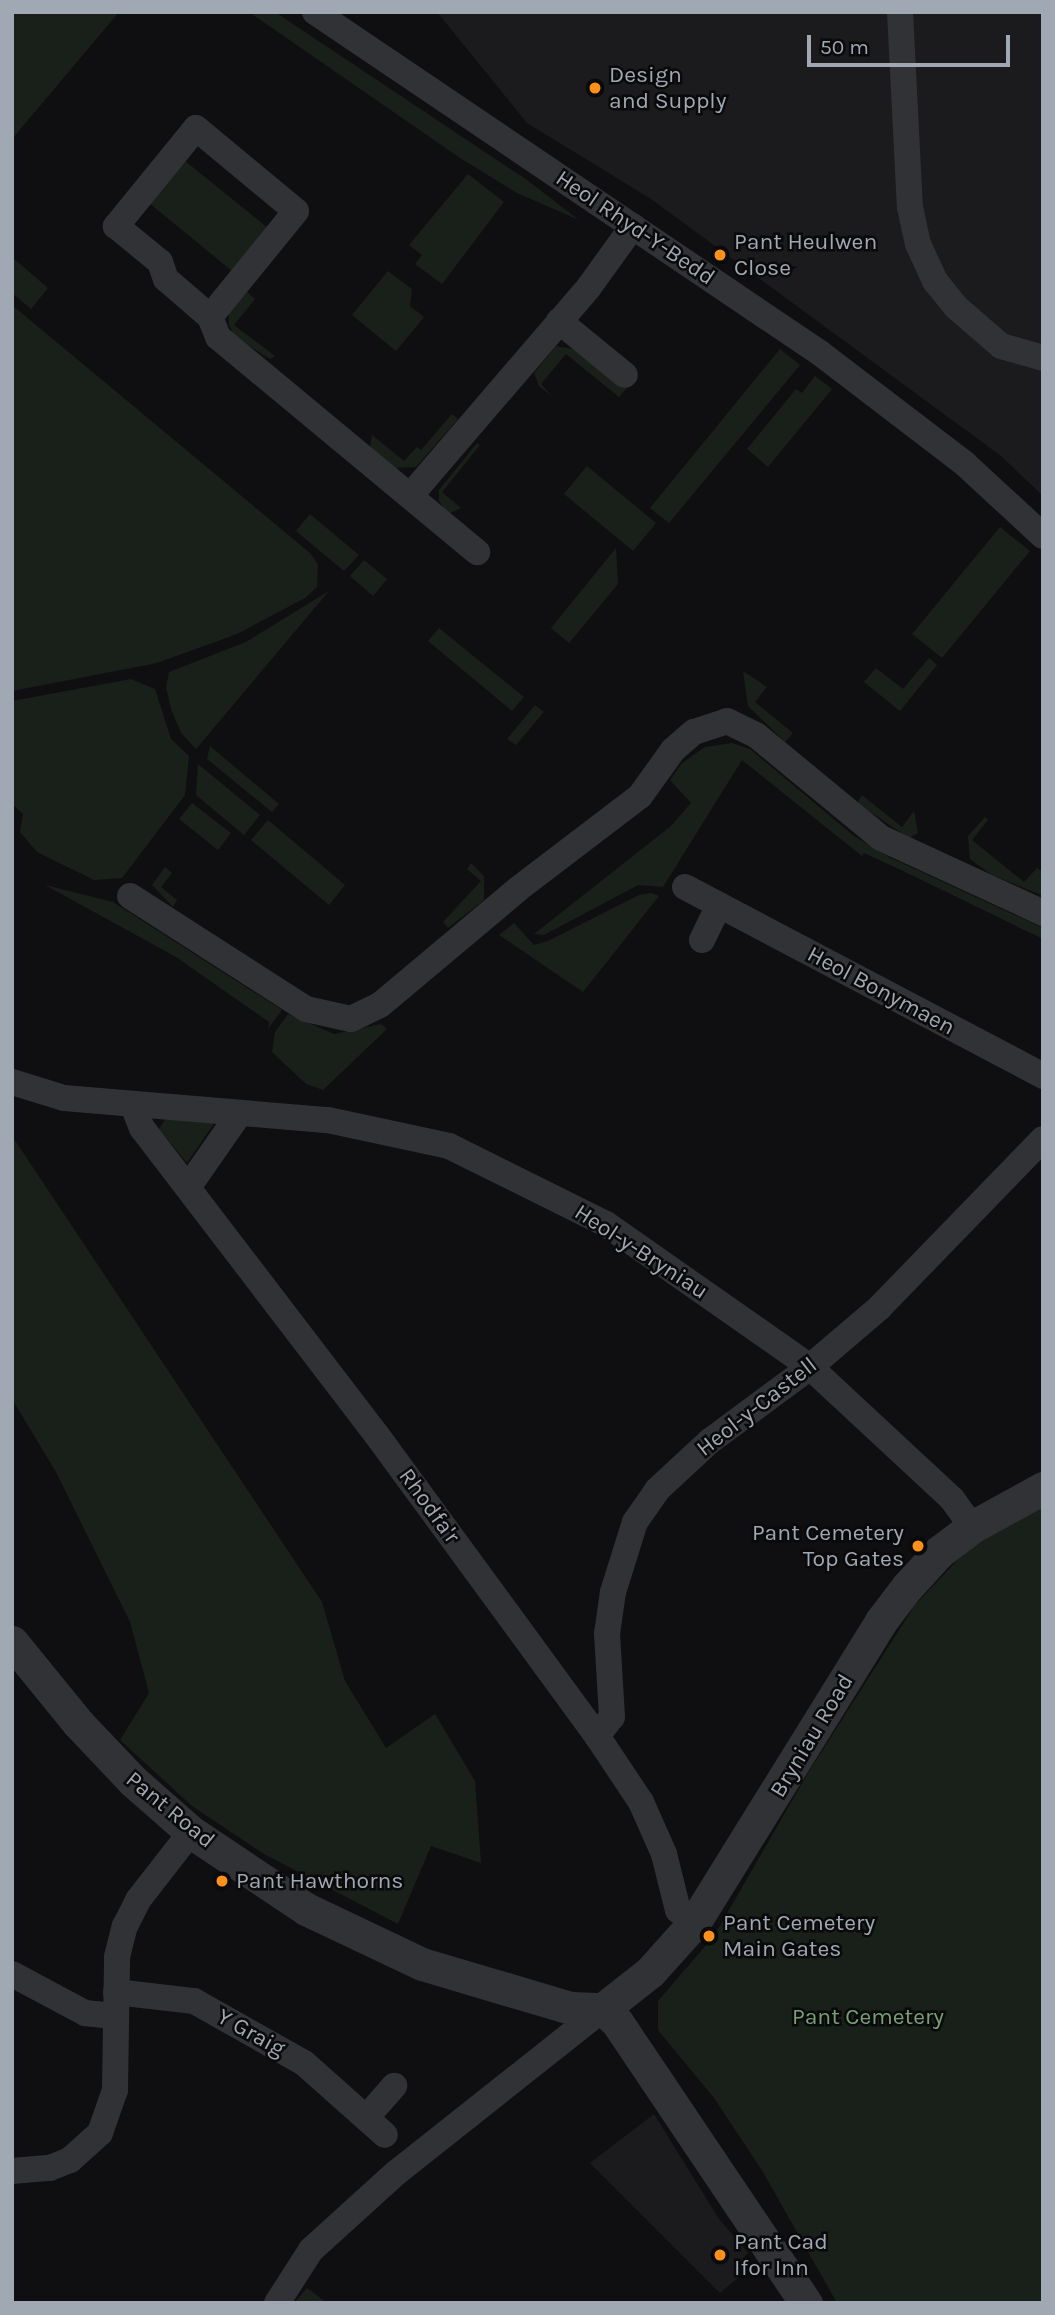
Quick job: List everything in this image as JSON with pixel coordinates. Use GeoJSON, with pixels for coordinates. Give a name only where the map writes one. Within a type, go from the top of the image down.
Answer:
{"type":"FeatureCollection","features":[{"type":"Feature","properties":{"kind":"street","name":"Heol Rhyd-Y-Bedd"},"geometry":{"type":"LineString","coordinates":[[315,12],[820,353],[965,464],[1043,536]]}},
{"type":"Feature","properties":{"kind":"street"},"geometry":{"type":"LineString","coordinates":[[900,12],[910,208],[918,244],[935,281],[956,307],[1001,346],[1043,358]]}},
{"type":"Feature","properties":{"kind":"street"},"geometry":{"type":"LineString","coordinates":[[210,317],[296,211],[196,128],[116,226],[160,262],[166,279],[210,317],[218,337],[477,552]]}},
{"type":"Feature","properties":{"kind":"street"},"geometry":{"type":"LineString","coordinates":[[410,496],[559,321],[634,226]]}},
{"type":"Feature","properties":{"kind":"street"},"geometry":{"type":"LineString","coordinates":[[559,321],[625,374]]}},
{"type":"Feature","properties":{"kind":"street"},"geometry":{"type":"LineString","coordinates":[[130,896],[306,1009],[351,1019],[380,1005],[518,889],[640,796],[673,750],[694,733],[727,722],[756,735],[881,838],[1043,913]]}},
{"type":"Feature","properties":{"kind":"street","name":"Heol Bonymaen"},"geometry":{"type":"LineString","coordinates":[[685,887],[1043,1076]]}},
{"type":"Feature","properties":{"kind":"street"},"geometry":{"type":"LineString","coordinates":[[702,940],[719,905]]}},
{"type":"Feature","properties":{"kind":"street","name":"Heol-y-Bryniau"},"geometry":{"type":"LineString","coordinates":[[12,1082],[64,1098],[328,1120],[449,1146],[606,1224],[810,1367],[952,1499],[972,1527]]}},
{"type":"Feature","properties":{"kind":"street","name":"Rhodfa'r"},"geometry":{"type":"LineString","coordinates":[[133,1105],[142,1128],[189,1186],[597,1735],[641,1802],[664,1854],[678,1910],[694,1923]]}},
{"type":"Feature","properties":{"kind":"street"},"geometry":{"type":"LineString","coordinates":[[189,1186],[239,1114]]}},
{"type":"Feature","properties":{"kind":"street","name":"Heol-y-Castell"},"geometry":{"type":"LineString","coordinates":[[597,1735],[612,1717],[607,1634],[613,1591],[635,1522],[679,1468],[810,1367],[879,1308],[1043,1139]]}},
{"type":"Feature","properties":{"kind":"street","name":"Bryniau Road"},"geometry":{"type":"LineString","coordinates":[[603,2010],[650,1972],[694,1923],[881,1621],[939,1552],[972,1527],[1043,1488]]}},
{"type":"Feature","properties":{"kind":"street","name":"Pant Road"},"geometry":{"type":"LineString","coordinates":[[12,1642],[120,1769],[191,1832],[306,1909],[422,1964],[571,2008],[603,2010]]}},
{"type":"Feature","properties":{"kind":"street"},"geometry":{"type":"LineString","coordinates":[[12,2171],[50,2168],[70,2160],[100,2133],[115,2090],[117,1957],[125,1926],[138,1900],[191,1832]]}},
{"type":"Feature","properties":{"kind":"street","name":"Y Graig"},"geometry":{"type":"LineString","coordinates":[[12,1974],[85,2014],[116,2004],[194,2001],[304,2063],[375,2126],[394,2086]]}},
{"type":"Feature","properties":{"kind":"street"},"geometry":{"type":"LineString","coordinates":[[277,2303],[311,2250],[396,2172],[603,2010],[617,2022],[806,2303]]}},
{"type":"Feature","properties":{"kind":"shaded area"},"geometry":{"type":"Polygon","coordinates":[[[437,12],[1043,12],[1043,496],[1001,456],[651,199],[527,123],[437,12]]]}},
{"type":"Feature","properties":{"kind":"shaded area"},"geometry":{"type":"Polygon","coordinates":[[[654,2114],[719,2219],[748,2253],[743,2258],[751,2267],[720,2293],[590,2163],[654,2114]]]}},
{"type":"Feature","properties":{"kind":"green space"},"geometry":{"type":"Polygon","coordinates":[[[12,12],[119,12],[12,139],[12,12]]]}},
{"type":"Feature","properties":{"kind":"green space"},"geometry":{"type":"Polygon","coordinates":[[[249,12],[275,12],[527,180],[579,220],[517,193],[460,158],[249,12]]]}},
{"type":"Feature","properties":{"kind":"green space"},"geometry":{"type":"Polygon","coordinates":[[[184,160],[268,228],[232,271],[149,203],[184,160]]]}},
{"type":"Feature","properties":{"kind":"green space"},"geometry":{"type":"Polygon","coordinates":[[[468,174],[504,202],[442,284],[415,264],[422,255],[409,245],[468,174]]]}},
{"type":"Feature","properties":{"kind":"green space"},"geometry":{"type":"Polygon","coordinates":[[[12,257],[48,288],[31,309],[12,293],[12,257]]]}},
{"type":"Feature","properties":{"kind":"green space"},"geometry":{"type":"Polygon","coordinates":[[[388,271],[412,289],[410,306],[424,317],[396,351],[352,315],[388,271]]]}},
{"type":"Feature","properties":{"kind":"green space"},"geometry":{"type":"Polygon","coordinates":[[[245,290],[255,299],[234,325],[275,356],[270,359],[235,337],[229,325],[229,314],[245,290]]]}},
{"type":"Feature","properties":{"kind":"green space"},"geometry":{"type":"Polygon","coordinates":[[[12,305],[310,553],[318,564],[317,587],[305,598],[237,634],[157,663],[12,691],[12,305]]]}},
{"type":"Feature","properties":{"kind":"green space"},"geometry":{"type":"Polygon","coordinates":[[[556,346],[579,350],[627,388],[619,397],[566,354],[541,384],[553,397],[539,386],[534,373],[556,346]]]}},
{"type":"Feature","properties":{"kind":"green space"},"geometry":{"type":"Polygon","coordinates":[[[780,349],[800,365],[669,523],[650,508],[780,349]]]}},
{"type":"Feature","properties":{"kind":"green space"},"geometry":{"type":"Polygon","coordinates":[[[815,376],[832,389],[768,467],[747,449],[796,389],[802,393],[815,376]]]}},
{"type":"Feature","properties":{"kind":"green space"},"geometry":{"type":"Polygon","coordinates":[[[452,414],[458,419],[416,467],[395,468],[370,448],[372,435],[404,461],[417,447],[421,450],[452,414]]]}},
{"type":"Feature","properties":{"kind":"green space"},"geometry":{"type":"Polygon","coordinates":[[[477,443],[480,445],[442,492],[461,508],[448,514],[439,501],[439,490],[477,443]]]}},
{"type":"Feature","properties":{"kind":"green space"},"geometry":{"type":"Polygon","coordinates":[[[587,466],[656,523],[633,551],[564,494],[587,466]]]}},
{"type":"Feature","properties":{"kind":"green space"},"geometry":{"type":"Polygon","coordinates":[[[310,514],[359,555],[344,571],[296,531],[310,514]]]}},
{"type":"Feature","properties":{"kind":"green space"},"geometry":{"type":"Polygon","coordinates":[[[1000,527],[1030,551],[942,658],[912,634],[1000,527]]]}},
{"type":"Feature","properties":{"kind":"green space"},"geometry":{"type":"Polygon","coordinates":[[[616,548],[618,584],[569,643],[551,628],[616,548]]]}},
{"type":"Feature","properties":{"kind":"green space"},"geometry":{"type":"Polygon","coordinates":[[[364,560],[387,579],[373,596],[350,576],[364,560]]]}},
{"type":"Feature","properties":{"kind":"green space"},"geometry":{"type":"Polygon","coordinates":[[[329,591],[196,749],[181,733],[171,709],[166,687],[169,672],[246,642],[329,591]]]}},
{"type":"Feature","properties":{"kind":"green space"},"geometry":{"type":"Polygon","coordinates":[[[439,628],[524,697],[512,711],[428,641],[439,628]]]}},
{"type":"Feature","properties":{"kind":"green space"},"geometry":{"type":"Polygon","coordinates":[[[929,658],[937,665],[900,711],[864,682],[876,668],[903,689],[929,658]]]}},
{"type":"Feature","properties":{"kind":"green space"},"geometry":{"type":"Polygon","coordinates":[[[743,671],[767,687],[755,702],[793,733],[785,742],[748,706],[743,671]]]}},
{"type":"Feature","properties":{"kind":"green space"},"geometry":{"type":"Polygon","coordinates":[[[131,679],[155,689],[171,739],[189,756],[185,795],[122,878],[94,880],[37,852],[20,832],[23,814],[12,804],[12,701],[131,679]]]}},
{"type":"Feature","properties":{"kind":"green space"},"geometry":{"type":"Polygon","coordinates":[[[535,705],[544,712],[516,745],[507,739],[535,705]]]}},
{"type":"Feature","properties":{"kind":"green space"},"geometry":{"type":"Polygon","coordinates":[[[732,743],[750,749],[854,836],[891,858],[1043,928],[1043,939],[864,853],[862,856],[742,760],[663,887],[638,885],[544,935],[534,934],[671,826],[691,803],[670,780],[682,763],[705,747],[732,743]]]}},
{"type":"Feature","properties":{"kind":"green space"},"geometry":{"type":"Polygon","coordinates":[[[210,746],[279,804],[272,812],[207,759],[210,746]]]}},
{"type":"Feature","properties":{"kind":"green space"},"geometry":{"type":"Polygon","coordinates":[[[198,764],[260,815],[244,835],[196,795],[198,764]]]}},
{"type":"Feature","properties":{"kind":"green space"},"geometry":{"type":"Polygon","coordinates":[[[862,795],[902,827],[914,811],[918,833],[909,838],[857,803],[862,795]]]}},
{"type":"Feature","properties":{"kind":"green space"},"geometry":{"type":"Polygon","coordinates":[[[192,803],[231,833],[218,850],[179,819],[192,803]]]}},
{"type":"Feature","properties":{"kind":"green space"},"geometry":{"type":"Polygon","coordinates":[[[985,817],[988,820],[972,840],[1024,882],[1037,868],[1043,872],[1041,895],[992,875],[970,859],[968,836],[985,817]]]}},
{"type":"Feature","properties":{"kind":"green space"},"geometry":{"type":"Polygon","coordinates":[[[268,820],[345,885],[329,905],[251,840],[268,820]]]}},
{"type":"Feature","properties":{"kind":"green space"},"geometry":{"type":"Polygon","coordinates":[[[471,863],[484,876],[484,900],[448,928],[443,922],[481,881],[467,869],[471,863]]]}},
{"type":"Feature","properties":{"kind":"green space"},"geometry":{"type":"Polygon","coordinates":[[[165,867],[172,873],[161,887],[177,900],[173,907],[152,885],[165,867]]]}},
{"type":"Feature","properties":{"kind":"green space"},"geometry":{"type":"Polygon","coordinates":[[[45,885],[113,902],[282,1010],[268,1029],[269,1022],[176,957],[45,885]]]}},
{"type":"Feature","properties":{"kind":"green space"},"geometry":{"type":"Polygon","coordinates":[[[651,893],[659,896],[583,992],[499,935],[514,923],[534,945],[548,941],[639,895],[651,893]]]}},
{"type":"Feature","properties":{"kind":"green space"},"geometry":{"type":"Polygon","coordinates":[[[288,1014],[334,1034],[381,1024],[387,1029],[323,1090],[306,1084],[272,1052],[275,1032],[288,1014]]]}},
{"type":"Feature","properties":{"kind":"green space"},"geometry":{"type":"Polygon","coordinates":[[[166,1118],[215,1122],[187,1163],[159,1129],[166,1118]]]}},
{"type":"Feature","properties":{"kind":"green space"},"geometry":{"type":"Polygon","coordinates":[[[12,1136],[322,1602],[345,1681],[386,1748],[435,1714],[475,1781],[481,1863],[431,1846],[398,1924],[264,1854],[192,1806],[120,1740],[149,1693],[130,1622],[56,1472],[12,1399],[12,1136]]]}},
{"type":"Feature","properties":{"kind":"green space","name":"Pant Cemetery"},"geometry":{"type":"Polygon","coordinates":[[[1043,1505],[1043,2303],[837,2303],[763,2172],[714,2098],[658,2030],[658,2001],[714,1936],[808,1773],[915,1605],[967,1550],[1043,1505]]]}},
{"type":"Feature","properties":{"kind":"green space"},"geometry":{"type":"Polygon","coordinates":[[[307,2288],[327,2303],[294,2303],[307,2288]]]}},
{"type":"Feature","properties":{"kind":"place","name":"Design and Supply"},"geometry":{"type":"Point","coordinates":[595,88]}},
{"type":"Feature","properties":{"kind":"place","name":"Pant Heulwen Close"},"geometry":{"type":"Point","coordinates":[720,255]}},
{"type":"Feature","properties":{"kind":"place","name":"Pant Cemetery Top Gates"},"geometry":{"type":"Point","coordinates":[918,1546]}},
{"type":"Feature","properties":{"kind":"place","name":"Pant Hawthorns"},"geometry":{"type":"Point","coordinates":[222,1881]}},
{"type":"Feature","properties":{"kind":"place","name":"Pant Cemetery Main Gates"},"geometry":{"type":"Point","coordinates":[709,1936]}},
{"type":"Feature","properties":{"kind":"place","name":"Pant Cad Ifor Inn"},"geometry":{"type":"Point","coordinates":[720,2255]}}]}
